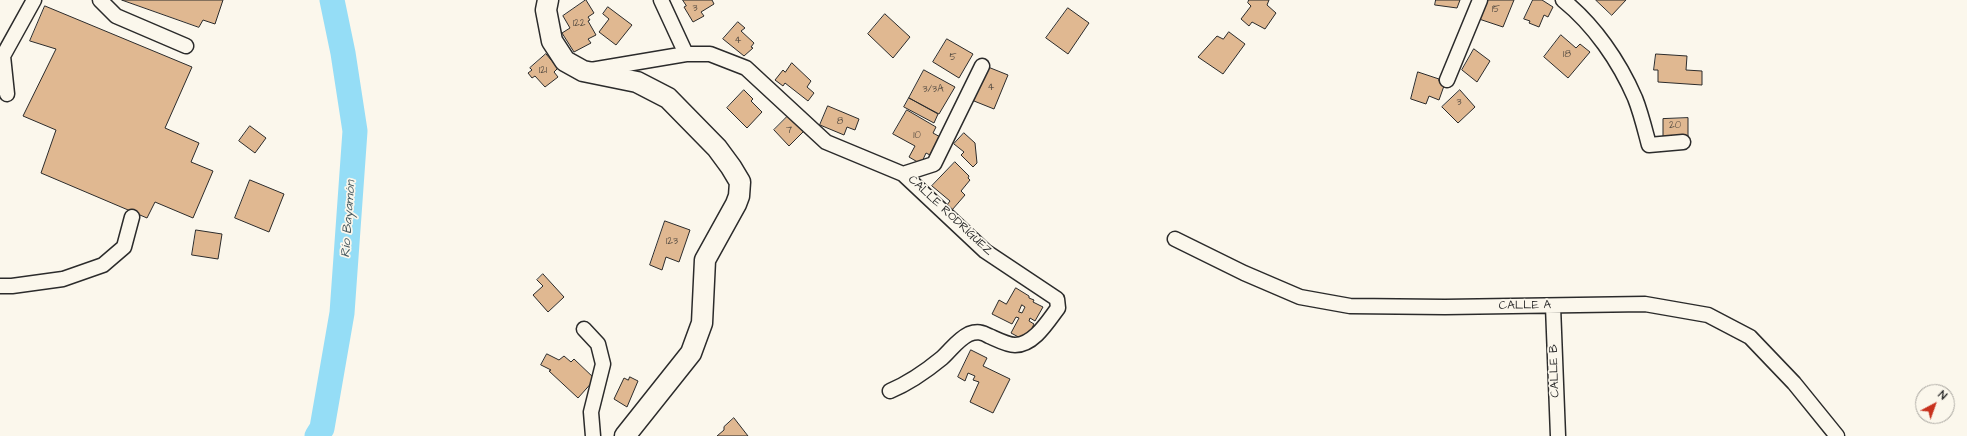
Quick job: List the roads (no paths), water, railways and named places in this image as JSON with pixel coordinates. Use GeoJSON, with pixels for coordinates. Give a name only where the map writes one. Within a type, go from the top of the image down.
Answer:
{"type":"FeatureCollection","features":[{"type":"Feature","properties":{"kind":"street"},"geometry":{"type":"LineString","coordinates":[[7,94],[3,56],[34,0]]}},
{"type":"Feature","properties":{"kind":"street"},"geometry":{"type":"LineString","coordinates":[[100,0],[116,16],[186,46]]}},
{"type":"Feature","properties":{"kind":"street"},"geometry":{"type":"LineString","coordinates":[[548,0],[546,10],[552,41],[565,61],[583,71],[637,82],[668,98],[717,148],[740,182],[737,200],[705,260],[702,323],[691,353],[625,436]]}},
{"type":"Feature","properties":{"kind":"street"},"geometry":{"type":"LineString","coordinates":[[661,0],[686,54]]}},
{"type":"Feature","properties":{"kind":"street"},"geometry":{"type":"LineString","coordinates":[[1447,80],[1480,0]]}},
{"type":"Feature","properties":{"kind":"street"},"geometry":{"type":"LineString","coordinates":[[1563,0],[1579,13],[1606,48],[1625,77],[1636,100],[1650,145],[1683,142]]}},
{"type":"Feature","properties":{"kind":"street","name":"CALLE RODRÍGUEZ"},"geometry":{"type":"LineString","coordinates":[[583,71],[686,54],[710,54],[746,68],[826,142],[903,174],[984,251],[1057,299],[1058,308],[1038,334],[1027,341],[1015,345],[979,331],[969,334],[959,340],[942,358],[924,372],[907,384],[890,391]]}},
{"type":"Feature","properties":{"kind":"street"},"geometry":{"type":"LineString","coordinates":[[903,174],[934,164],[982,66]]}},
{"type":"Feature","properties":{"kind":"street"},"geometry":{"type":"LineString","coordinates":[[0,286],[12,286],[64,279],[103,265],[124,247],[132,217]]}},
{"type":"Feature","properties":{"kind":"street","name":"CALLE A"},"geometry":{"type":"LineString","coordinates":[[1175,239],[1244,273],[1300,297],[1350,306],[1445,307],[1645,304],[1708,315],[1750,338],[1794,383],[1837,436]]}},
{"type":"Feature","properties":{"kind":"street","name":"CALLE B"},"geometry":{"type":"LineString","coordinates":[[1553,306],[1558,436]]}},
{"type":"Feature","properties":{"kind":"street"},"geometry":{"type":"LineString","coordinates":[[584,330],[598,344],[602,364],[591,412],[593,436]]}},
{"type":"Feature","properties":{"kind":"waterway","name":"Río Bayamón"},"geometry":{"type":"LineString","coordinates":[[317,436],[322,428],[342,313],[355,131],[343,53],[332,0]]}}]}
